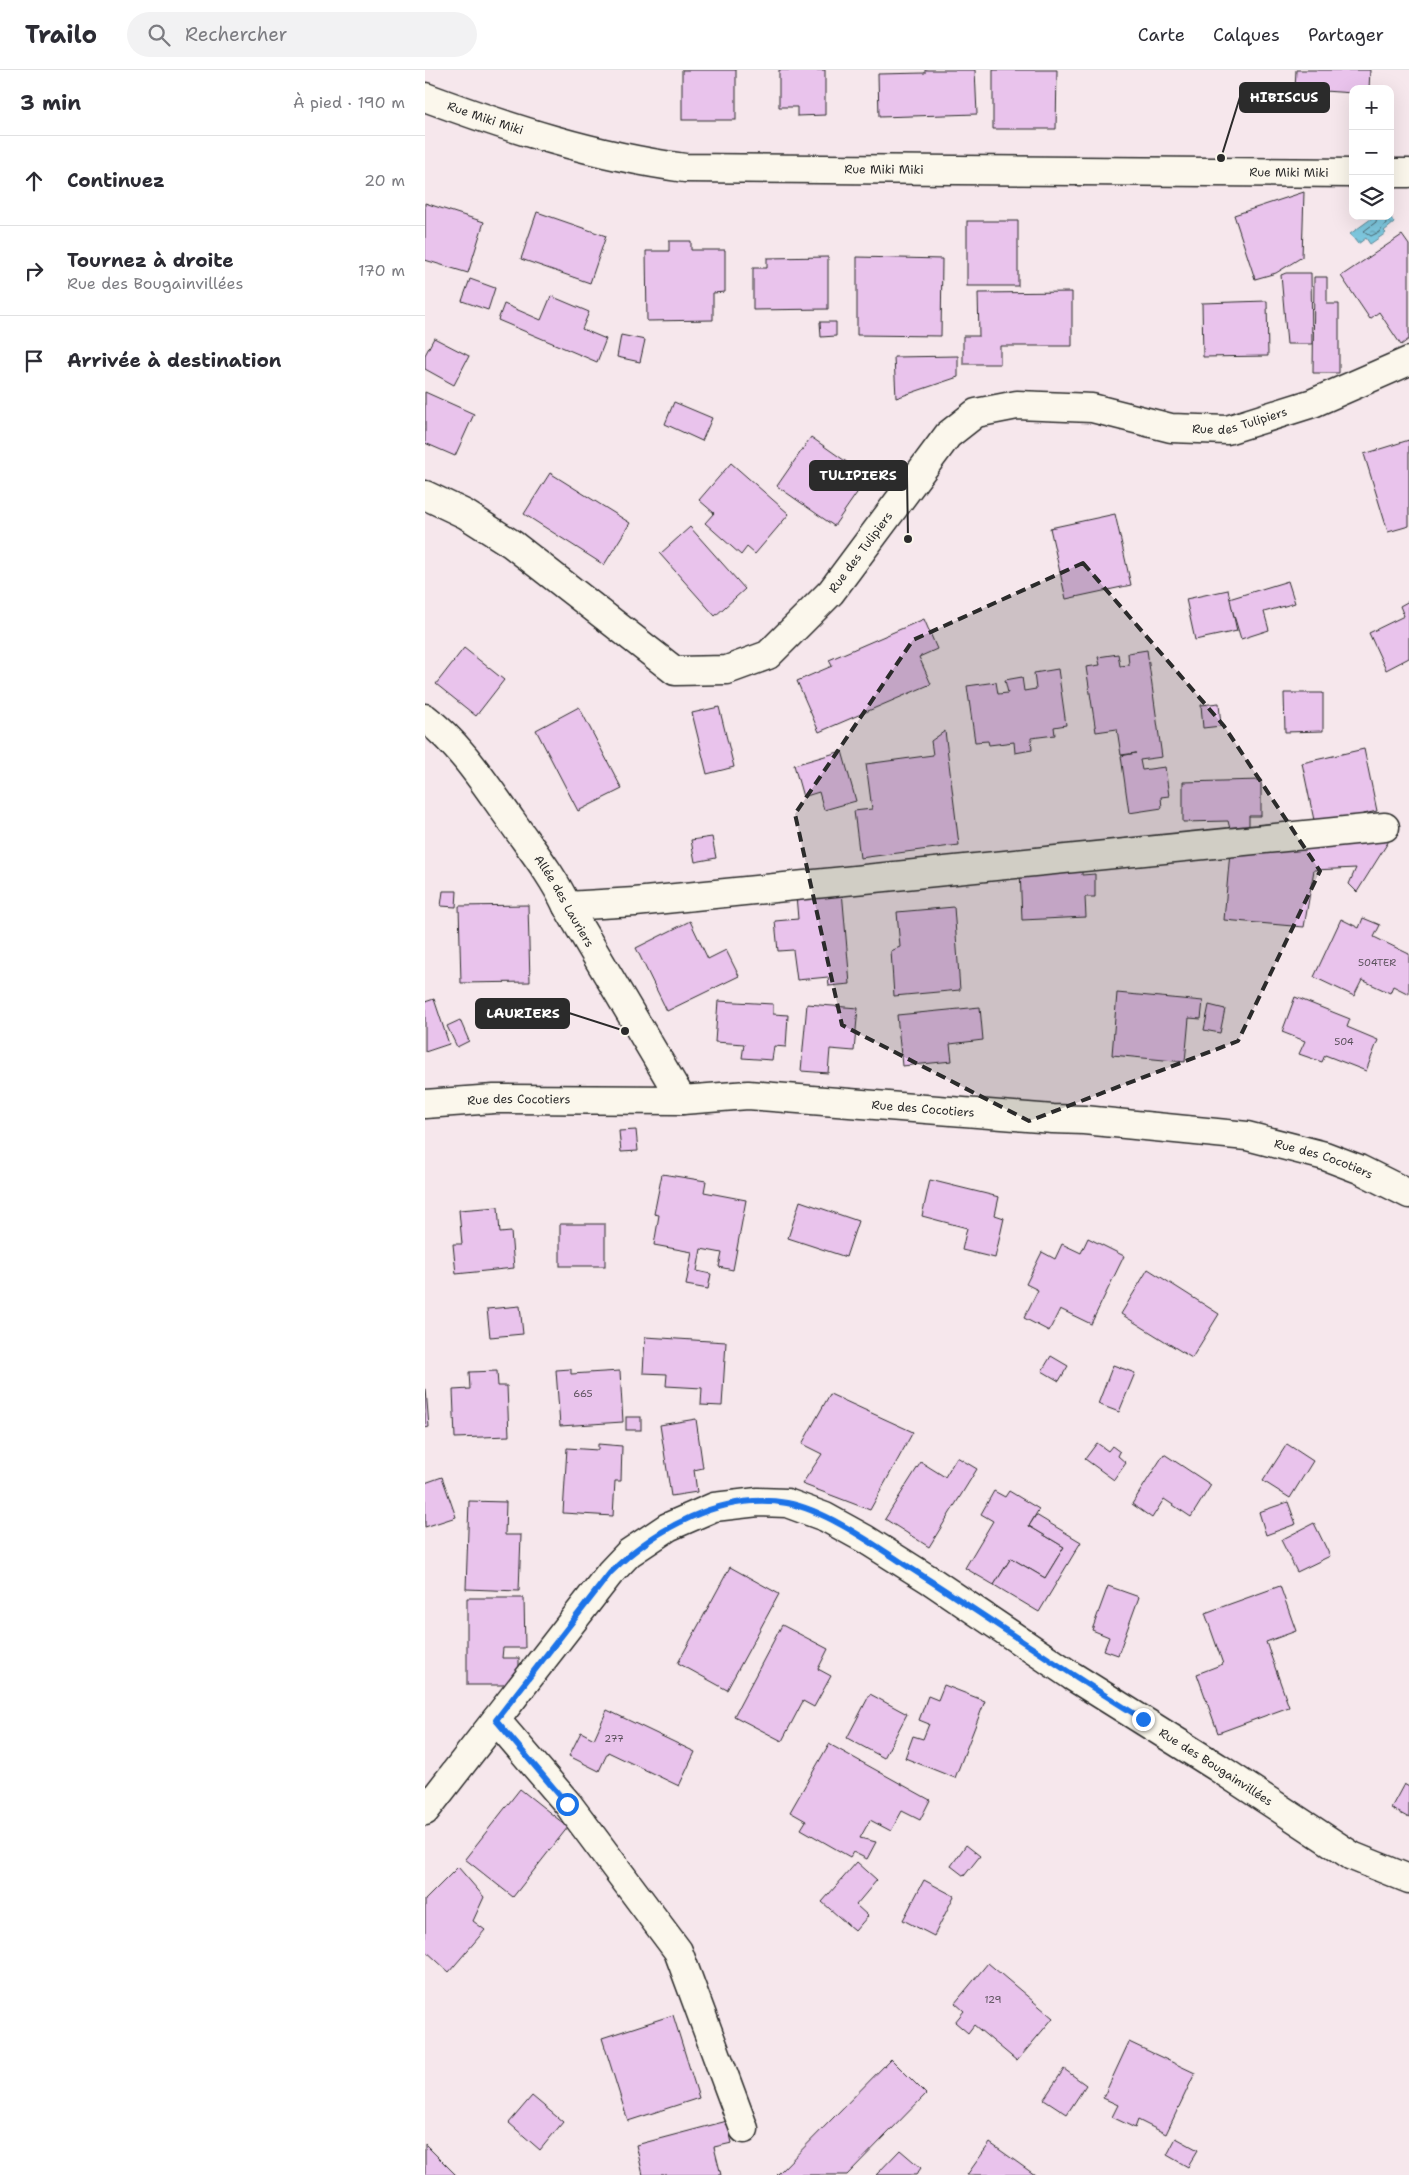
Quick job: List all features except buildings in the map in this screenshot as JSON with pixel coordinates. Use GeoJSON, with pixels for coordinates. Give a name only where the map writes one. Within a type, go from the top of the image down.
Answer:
{"type":"FeatureCollection","features":[{"type":"Feature","properties":{"kind":"street","name":"Rue Miki Miki"},"geometry":{"type":"LineString","coordinates":[[425,97],[469,113],[587,150],[636,162],[685,168],[1349,173]]}},
{"type":"Feature","properties":{"kind":"street"},"geometry":{"type":"LineString","coordinates":[[1394,173],[1409,173]]}},
{"type":"Feature","properties":{"kind":"street","name":"Rue des Tulipiers"},"geometry":{"type":"LineString","coordinates":[[425,495],[465,514],[512,544],[675,671],[727,670],[768,655],[831,592],[948,435],[976,413],[1017,405],[1091,408],[1171,428],[1227,430],[1313,403],[1409,361]]}},
{"type":"Feature","properties":{"kind":"street","name":"Allée des Lauriers"},"geometry":{"type":"LineString","coordinates":[[425,718],[436,726],[479,775],[557,884],[567,906],[681,1100]]}},
{"type":"Feature","properties":{"kind":"street"},"geometry":{"type":"LineString","coordinates":[[567,906],[635,902],[1385,827]]}},
{"type":"Feature","properties":{"kind":"street","name":"Rue des Cocotiers"},"geometry":{"type":"LineString","coordinates":[[425,1104],[494,1099],[681,1100],[748,1095],[1053,1120],[1084,1120],[1247,1136],[1351,1166],[1409,1194]]}},
{"type":"Feature","properties":{"kind":"street","name":"Rue des Bougainvillées"},"geometry":{"type":"LineString","coordinates":[[425,1812],[604,1580],[629,1553],[669,1527],[714,1507],[758,1502],[787,1503],[825,1517],[865,1539],[1072,1676],[1217,1767],[1352,1856],[1409,1879]]}},
{"type":"Feature","properties":{"kind":"street"},"geometry":{"type":"LineString","coordinates":[[496,1720],[567,1804],[678,1951],[744,2129]]}},
{"type":"Feature","properties":{"kind":"highlighted area"},"geometry":{"type":"Polygon","coordinates":[[[1083,563],[1224,726],[1320,871],[1238,1041],[1029,1121],[842,1025],[795,814],[913,640],[1083,563]]]}},
{"type":"Feature","properties":{"kind":"water"},"geometry":{"type":"Polygon","coordinates":[[[1369,220],[1392,220],[1394,223],[1384,231],[1386,233],[1370,244],[1366,238],[1358,244],[1350,234],[1369,220]]]}},
{"type":"Feature","properties":{"kind":"place","name":"HIBISCUS"},"geometry":{"type":"Point","coordinates":[1221,158]}},
{"type":"Feature","properties":{"kind":"place","name":"TULIPIERS"},"geometry":{"type":"Point","coordinates":[908,539]}},
{"type":"Feature","properties":{"kind":"place","name":"LAURIERS"},"geometry":{"type":"Point","coordinates":[625,1031]}},
{"type":"Feature","properties":{"kind":"route"},"geometry":{"type":"LineString","coordinates":[[567,1804],[496,1720],[610,1573],[629,1553],[669,1527],[714,1507],[731,1504],[758,1502],[787,1503],[825,1517],[865,1539],[930,1580],[1072,1676],[1143,1719]]}}]}
